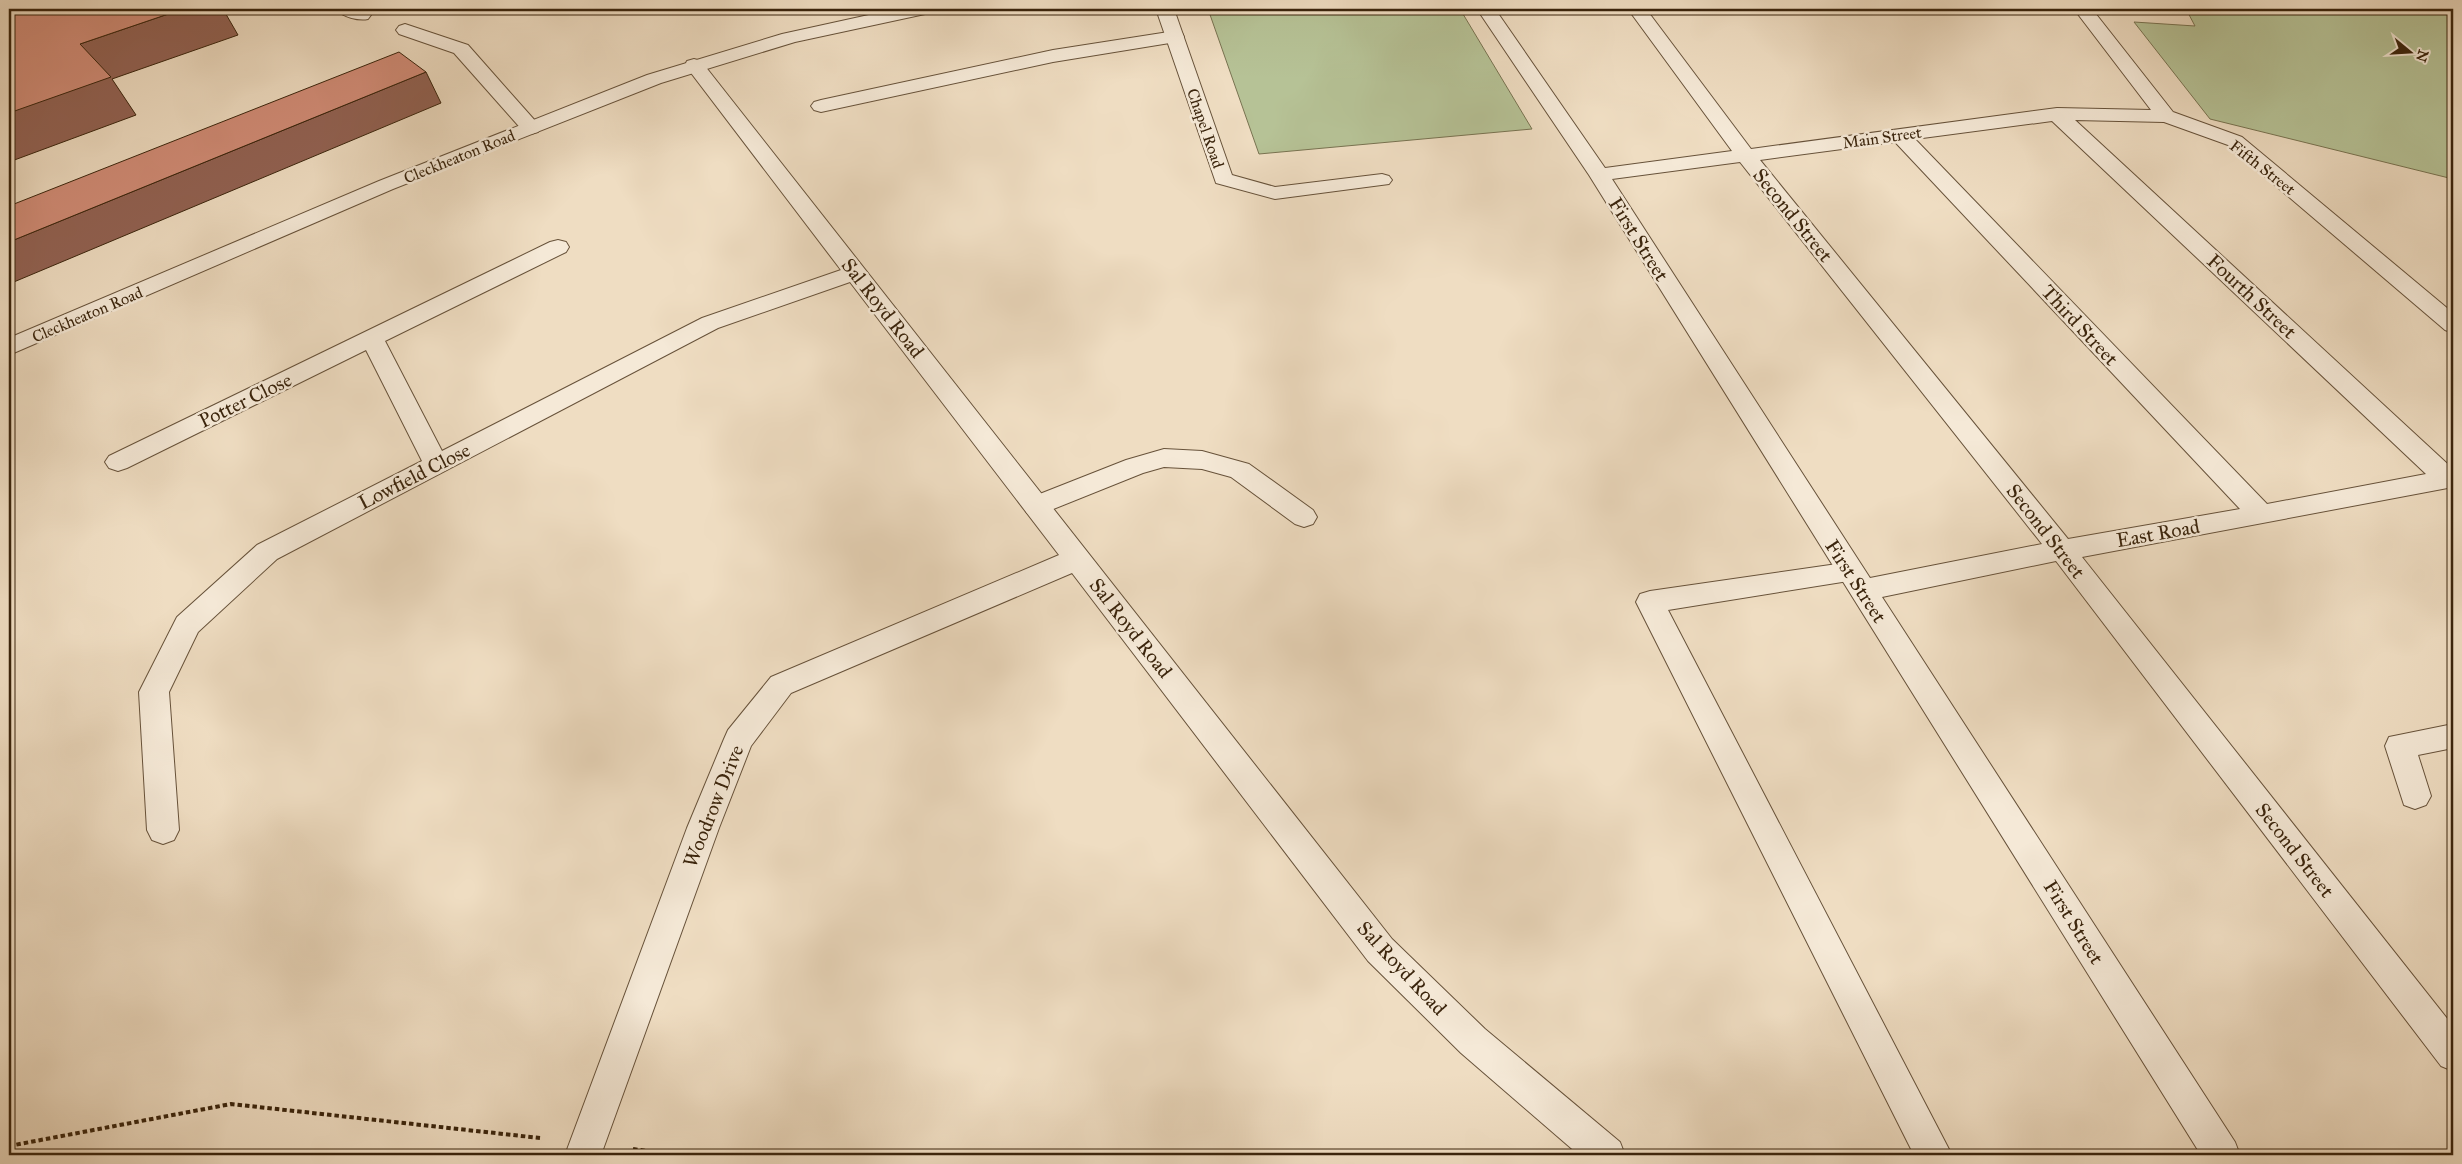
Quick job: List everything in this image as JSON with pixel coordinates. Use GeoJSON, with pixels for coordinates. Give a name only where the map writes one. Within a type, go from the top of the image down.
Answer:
{"type":"FeatureCollection","features":[{"type":"Feature","properties":{"kind":"street"},"geometry":{"type":"LineString","coordinates":[[345,9],[362,15]]}},
{"type":"Feature","properties":{"kind":"street","name":"Cleckheaton Road"},"geometry":{"type":"LineString","coordinates":[[9,347],[386,185],[694,65],[872,18],[925,9]]}},
{"type":"Feature","properties":{"kind":"street","name":"Chapel Road"},"geometry":{"type":"LineString","coordinates":[[1165,9],[1223,179],[1275,193],[1382,180]]}},
{"type":"Feature","properties":{"kind":"street","name":"First Street"},"geometry":{"type":"LineString","coordinates":[[1486,9],[1599,175],[2222,1155]]}},
{"type":"Feature","properties":{"kind":"street","name":"Second Street"},"geometry":{"type":"LineString","coordinates":[[1637,9],[1745,155],[2062,550],[2453,1054]]}},
{"type":"Feature","properties":{"kind":"street"},"geometry":{"type":"LineString","coordinates":[[2083,9],[2166,116]]}},
{"type":"Feature","properties":{"kind":"street"},"geometry":{"type":"LineString","coordinates":[[405,30],[461,49],[531,128]]}},
{"type":"Feature","properties":{"kind":"street"},"geometry":{"type":"LineString","coordinates":[[821,106],[1053,56],[1175,37]]}},
{"type":"Feature","properties":{"kind":"street","name":"Sal Royd Road"},"geometry":{"type":"LineString","coordinates":[[694,65],[1380,950],[1472,1041],[1607,1155]]}},
{"type":"Feature","properties":{"kind":"street","name":"Main Street"},"geometry":{"type":"LineString","coordinates":[[1599,175],[2057,114],[2166,116]]}},
{"type":"Feature","properties":{"kind":"street","name":"Fourth Street"},"geometry":{"type":"LineString","coordinates":[[2057,114],[2451,478]]}},
{"type":"Feature","properties":{"kind":"street","name":"Fifth Street"},"geometry":{"type":"LineString","coordinates":[[2166,116],[2235,141],[2453,324]]}},
{"type":"Feature","properties":{"kind":"street","name":"Third Street"},"geometry":{"type":"LineString","coordinates":[[1900,135],[2261,516]]}},
{"type":"Feature","properties":{"kind":"street","name":"Potter Close"},"geometry":{"type":"LineString","coordinates":[[118,462],[558,247]]}},
{"type":"Feature","properties":{"kind":"street","name":"Lowfield Close"},"geometry":{"type":"LineString","coordinates":[[163,830],[154,692],[186,625],[267,552],[710,323],[855,273]]}},
{"type":"Feature","properties":{"kind":"street"},"geometry":{"type":"LineString","coordinates":[[372,338],[436,464]]}},
{"type":"Feature","properties":{"kind":"street"},"geometry":{"type":"LineString","coordinates":[[1036,506],[1135,466],[1164,458],[1202,460],[1240,470],[1304,517]]}},
{"type":"Feature","properties":{"kind":"street","name":"East Road"},"geometry":{"type":"LineString","coordinates":[[1934,1155],[1650,602],[1857,581],[2062,550],[2261,516],[2451,478]]}},
{"type":"Feature","properties":{"kind":"street","name":"Woodrow Drive"},"geometry":{"type":"LineString","coordinates":[[586,1149],[703,828],[739,739],[781,685],[1077,559]]}},
{"type":"Feature","properties":{"kind":"street"},"geometry":{"type":"LineString","coordinates":[[2416,796],[2400,746],[2453,736]]}},
{"type":"Feature","properties":{"kind":"path"},"geometry":{"type":"LineString","coordinates":[[9,1146],[231,1104],[586,1149],[677,1155]]}},
{"type":"Feature","properties":{"kind":"green space"},"geometry":{"type":"Polygon","coordinates":[[[1208,9],[1460,9],[1532,129],[1259,154],[1208,9]]]}},
{"type":"Feature","properties":{"kind":"green space"},"geometry":{"type":"Polygon","coordinates":[[[2186,9],[2453,9],[2453,179],[2210,119],[2134,22],[2195,26],[2186,9]]]}},
{"type":"Feature","properties":{"kind":"building"},"geometry":{"type":"Polygon","coordinates":[[[9,9],[183,9],[80,44],[111,77],[9,113],[9,9]]]}},
{"type":"Feature","properties":{"kind":"building"},"geometry":{"type":"Polygon","coordinates":[[[399,52],[426,72],[9,242],[9,206],[399,52]]]}}]}
